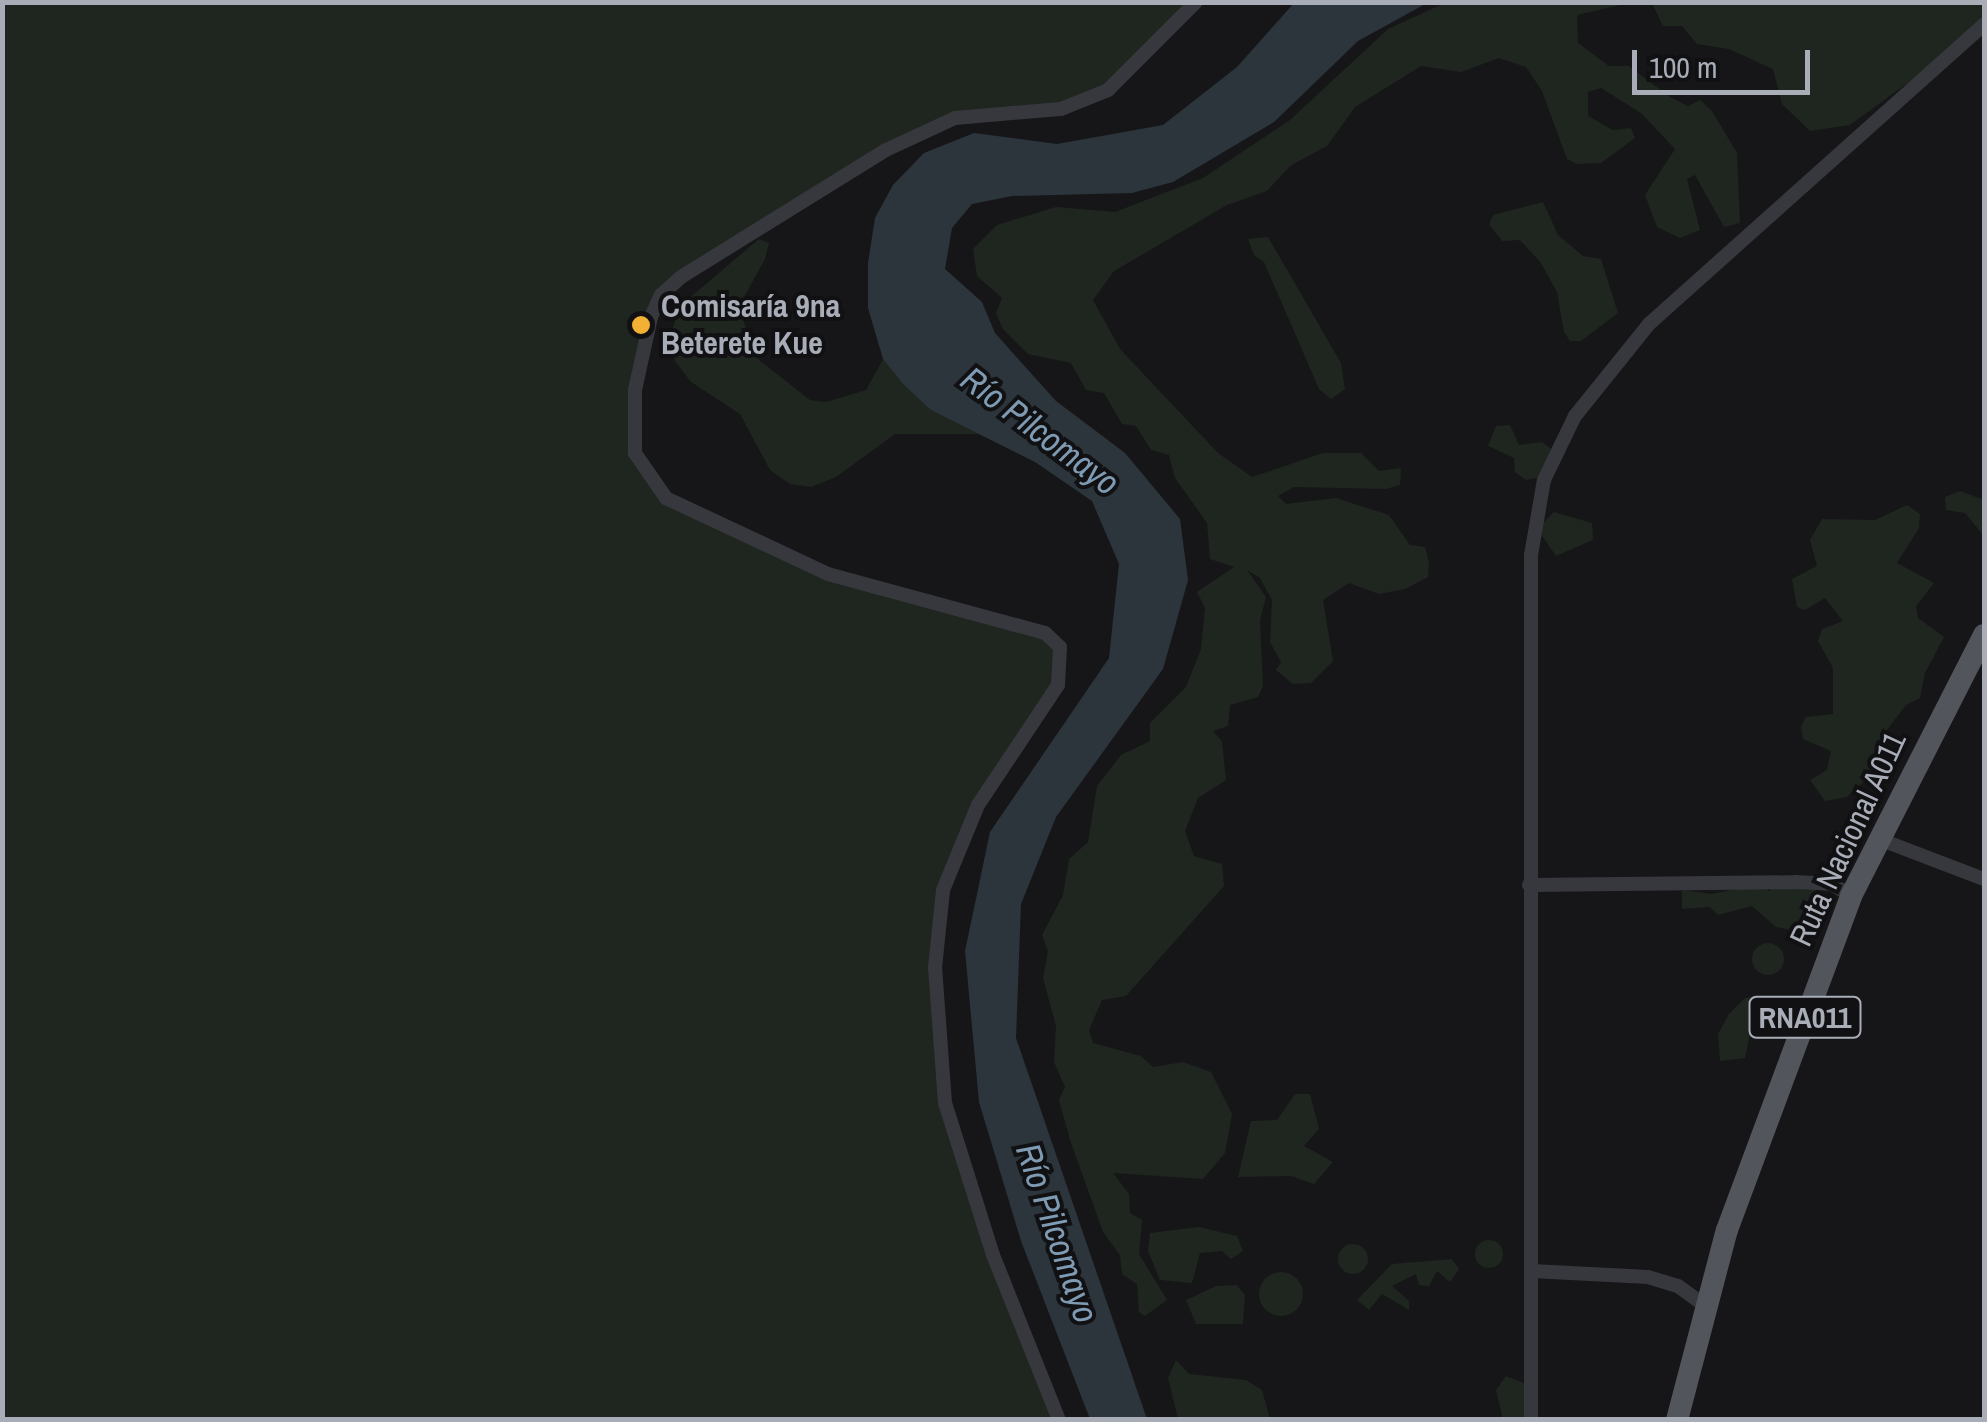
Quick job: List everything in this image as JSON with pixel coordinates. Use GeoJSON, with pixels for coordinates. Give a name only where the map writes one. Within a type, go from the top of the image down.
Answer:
{"type":"FeatureCollection","features":[{"type":"Feature","properties":{"kind":"main road","name":"Ruta Nacional A011"},"geometry":{"type":"LineString","coordinates":[[1677,1420],[1734,1212],[1851,896],[1984,635]]}},
{"type":"Feature","properties":{"kind":"street"},"geometry":{"type":"LineString","coordinates":[[1059,1420],[988,1242],[945,1103],[935,968],[943,890],[978,805],[1058,684],[1060,647],[1045,633],[828,574],[666,498],[636,454],[634,390],[660,295],[681,277],[886,150],[955,118],[1061,109],[1108,90],[1196,2]]}},
{"type":"Feature","properties":{"kind":"street"},"geometry":{"type":"LineString","coordinates":[[1532,1420],[1531,555],[1544,480],[1568,428],[1649,324],[1984,25]]}},
{"type":"Feature","properties":{"kind":"street"},"geometry":{"type":"LineString","coordinates":[[1879,839],[1984,879]]}},
{"type":"Feature","properties":{"kind":"street"},"geometry":{"type":"LineString","coordinates":[[1529,885],[1796,882],[1832,884],[1851,896]]}},
{"type":"Feature","properties":{"kind":"street"},"geometry":{"type":"LineString","coordinates":[[1532,1270],[1648,1276],[1678,1286],[1706,1306]]}},
{"type":"Feature","properties":{"kind":"shaded area"},"geometry":{"type":"Polygon","coordinates":[[[1447,2],[1629,3],[1577,15],[1578,43],[1609,66],[1629,66],[1670,97],[1688,106],[1700,100],[1712,111],[1737,153],[1740,223],[1724,227],[1695,175],[1687,179],[1700,230],[1680,238],[1657,227],[1645,195],[1675,149],[1641,113],[1601,88],[1588,92],[1588,116],[1613,130],[1631,128],[1635,138],[1601,163],[1577,164],[1567,159],[1542,91],[1526,67],[1499,58],[1461,72],[1421,66],[1355,107],[1327,146],[1290,166],[1267,191],[1227,205],[1114,271],[1093,300],[1120,349],[1218,453],[1252,477],[1323,453],[1361,453],[1379,471],[1401,468],[1400,485],[1386,489],[1294,487],[1278,496],[1286,504],[1336,498],[1389,515],[1410,545],[1425,547],[1429,562],[1428,577],[1405,589],[1379,594],[1349,583],[1323,600],[1333,661],[1311,683],[1293,684],[1276,670],[1281,662],[1270,642],[1272,600],[1260,578],[1247,570],[1266,597],[1260,620],[1263,686],[1258,697],[1230,705],[1228,726],[1213,731],[1222,741],[1226,780],[1198,798],[1185,831],[1194,856],[1222,864],[1224,886],[1126,996],[1102,1000],[1089,1030],[1093,1043],[1141,1056],[1153,1067],[1183,1062],[1211,1072],[1232,1114],[1225,1153],[1203,1179],[1113,1173],[1129,1194],[1130,1213],[1142,1220],[1139,1254],[1167,1300],[1145,1316],[1139,1312],[1137,1284],[1122,1274],[1120,1255],[1103,1232],[1059,1100],[1065,1087],[1054,1062],[1056,1026],[1043,978],[1048,951],[1042,935],[1063,895],[1069,859],[1088,842],[1097,786],[1121,755],[1150,741],[1150,723],[1186,687],[1201,649],[1205,608],[1197,592],[1234,567],[1210,559],[1207,523],[1175,478],[1169,455],[1151,450],[1136,426],[1122,424],[1104,393],[1086,390],[1071,363],[1028,354],[1003,329],[996,313],[1002,298],[977,276],[973,249],[997,225],[1056,207],[1115,212],[1203,178],[1290,120],[1388,29],[1447,2]]]}},
{"type":"Feature","properties":{"kind":"shaded area"},"geometry":{"type":"Polygon","coordinates":[[[3,3],[1196,3],[1108,90],[1084,102],[980,114],[886,150],[661,295],[631,433],[666,498],[828,574],[1045,633],[1064,664],[1005,758],[943,890],[937,931],[945,1103],[1059,1419],[3,1419],[3,3]]]}},
{"type":"Feature","properties":{"kind":"shaded area"},"geometry":{"type":"Polygon","coordinates":[[[1652,3],[1984,3],[1984,27],[1850,125],[1810,131],[1782,104],[1773,69],[1729,49],[1697,44],[1682,26],[1663,26],[1652,3]]]}},
{"type":"Feature","properties":{"kind":"shaded area"},"geometry":{"type":"Polygon","coordinates":[[[1543,202],[1558,235],[1583,256],[1601,259],[1618,313],[1581,341],[1570,341],[1564,332],[1557,292],[1541,263],[1520,240],[1502,241],[1489,224],[1493,215],[1543,202]]]}},
{"type":"Feature","properties":{"kind":"shaded area"},"geometry":{"type":"Polygon","coordinates":[[[1268,237],[1341,363],[1345,389],[1331,399],[1319,389],[1264,262],[1254,255],[1248,239],[1268,237]]]}},
{"type":"Feature","properties":{"kind":"shaded area"},"geometry":{"type":"Polygon","coordinates":[[[759,239],[769,243],[765,259],[738,308],[759,360],[810,400],[826,402],[866,390],[883,359],[931,410],[981,434],[895,434],[836,477],[811,487],[790,484],[770,470],[740,414],[691,382],[675,361],[670,337],[680,306],[759,239]]]}},
{"type":"Feature","properties":{"kind":"shaded area"},"geometry":{"type":"Polygon","coordinates":[[[1510,425],[1519,445],[1542,442],[1551,449],[1548,475],[1526,480],[1515,472],[1514,458],[1488,446],[1496,426],[1510,425]]]}},
{"type":"Feature","properties":{"kind":"shaded area"},"geometry":{"type":"Polygon","coordinates":[[[1960,491],[1984,500],[1984,536],[1965,513],[1946,510],[1945,497],[1960,491]]]}},
{"type":"Feature","properties":{"kind":"shaded area"},"geometry":{"type":"Polygon","coordinates":[[[1907,505],[1920,514],[1919,528],[1897,563],[1934,583],[1916,606],[1918,618],[1944,637],[1925,673],[1920,698],[1906,705],[1880,739],[1872,774],[1847,797],[1825,801],[1810,780],[1827,770],[1831,751],[1803,739],[1801,726],[1806,717],[1833,714],[1833,668],[1818,641],[1822,629],[1843,621],[1825,598],[1805,610],[1797,607],[1792,579],[1817,566],[1810,540],[1822,519],[1875,520],[1907,505]]]}},
{"type":"Feature","properties":{"kind":"shaded area"},"geometry":{"type":"Polygon","coordinates":[[[1554,512],[1592,523],[1593,540],[1556,556],[1542,536],[1541,525],[1554,512]]]}},
{"type":"Feature","properties":{"kind":"shaded area"},"geometry":{"type":"Polygon","coordinates":[[[1759,884],[1769,891],[1777,884],[1816,890],[1821,899],[1797,931],[1776,927],[1752,906],[1718,915],[1710,907],[1682,909],[1682,890],[1712,894],[1759,884]]]}},
{"type":"Feature","properties":{"kind":"shaded area"},"geometry":{"type":"Polygon","coordinates":[[[1768,943],[1779,948],[1784,959],[1779,970],[1768,975],[1757,970],[1752,959],[1757,948],[1768,943]]]}},
{"type":"Feature","properties":{"kind":"shaded area"},"geometry":{"type":"Polygon","coordinates":[[[1763,996],[1771,1009],[1750,1034],[1745,1058],[1720,1061],[1718,1034],[1729,1014],[1745,998],[1763,996]]]}},
{"type":"Feature","properties":{"kind":"shaded area"},"geometry":{"type":"Polygon","coordinates":[[[1295,1094],[1310,1094],[1319,1129],[1304,1146],[1333,1162],[1314,1184],[1291,1176],[1238,1177],[1251,1121],[1277,1120],[1295,1094]]]}},
{"type":"Feature","properties":{"kind":"shaded area"},"geometry":{"type":"Polygon","coordinates":[[[1199,1227],[1237,1236],[1243,1251],[1231,1259],[1222,1251],[1200,1253],[1192,1283],[1160,1280],[1148,1251],[1150,1233],[1199,1227]]]}},
{"type":"Feature","properties":{"kind":"shaded area"},"geometry":{"type":"Polygon","coordinates":[[[1489,1240],[1499,1244],[1503,1254],[1499,1264],[1489,1268],[1479,1264],[1475,1254],[1479,1244],[1489,1240]]]}},
{"type":"Feature","properties":{"kind":"shaded area"},"geometry":{"type":"Polygon","coordinates":[[[1353,1244],[1367,1253],[1368,1259],[1359,1273],[1353,1274],[1339,1265],[1338,1259],[1347,1245],[1353,1244]]]}},
{"type":"Feature","properties":{"kind":"shaded area"},"geometry":{"type":"Polygon","coordinates":[[[1452,1259],[1459,1269],[1450,1282],[1437,1271],[1429,1286],[1419,1285],[1416,1274],[1392,1286],[1409,1301],[1409,1310],[1382,1294],[1369,1310],[1357,1300],[1392,1264],[1452,1259]]]}},
{"type":"Feature","properties":{"kind":"shaded area"},"geometry":{"type":"Polygon","coordinates":[[[1281,1272],[1296,1279],[1303,1294],[1296,1309],[1281,1316],[1266,1309],[1259,1294],[1266,1279],[1281,1272]]]}},
{"type":"Feature","properties":{"kind":"shaded area"},"geometry":{"type":"Polygon","coordinates":[[[1237,1285],[1245,1295],[1243,1324],[1196,1324],[1186,1300],[1216,1286],[1237,1285]]]}},
{"type":"Feature","properties":{"kind":"shaded area"},"geometry":{"type":"Polygon","coordinates":[[[1176,1360],[1189,1374],[1246,1380],[1262,1390],[1270,1419],[1178,1419],[1168,1378],[1176,1360]]]}},
{"type":"Feature","properties":{"kind":"shaded area"},"geometry":{"type":"Polygon","coordinates":[[[1506,1376],[1524,1383],[1531,1419],[1503,1419],[1496,1390],[1506,1376]]]}},
{"type":"Feature","properties":{"kind":"water","name":"Río Pilcomayo"},"geometry":{"type":"Polygon","coordinates":[[[1294,3],[1427,3],[1358,41],[1274,122],[1173,182],[1132,193],[1012,196],[972,204],[952,228],[945,269],[982,302],[995,333],[1056,401],[1125,453],[1180,519],[1188,580],[1163,669],[1056,817],[1021,904],[1016,1038],[1147,1419],[1090,1419],[1021,1241],[979,1102],[965,951],[990,832],[1109,658],[1119,564],[1092,501],[1035,462],[931,410],[904,385],[883,359],[868,308],[868,263],[875,218],[893,185],[924,153],[974,133],[1057,144],[1163,125],[1237,67],[1294,3]]]}},
{"type":"Feature","properties":{"kind":"place","name":"Comisaría 9na Beterete Kue"},"geometry":{"type":"Point","coordinates":[641,325]}}]}
